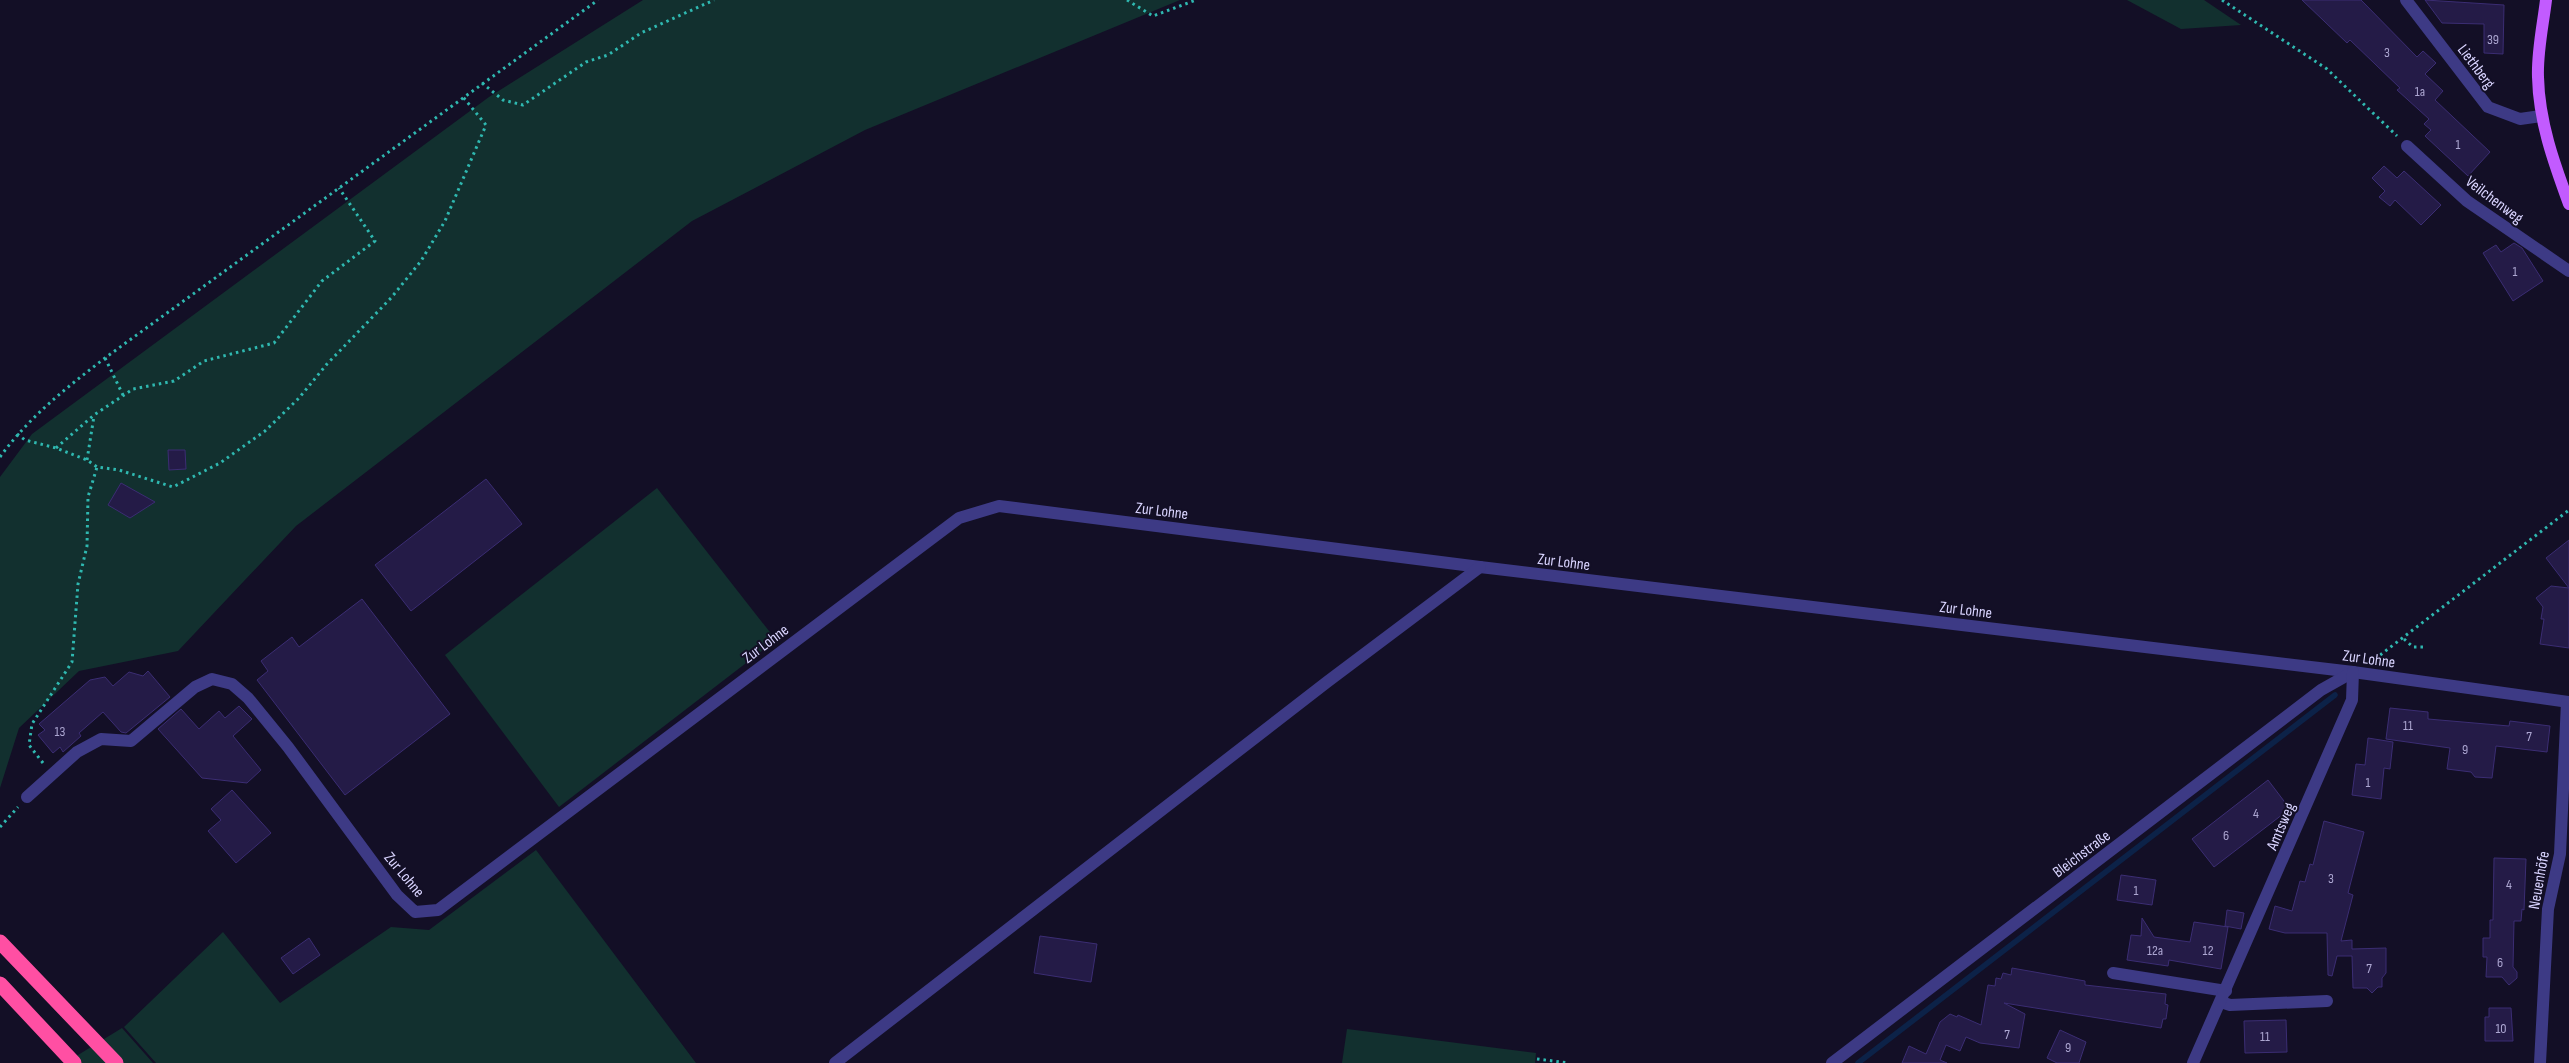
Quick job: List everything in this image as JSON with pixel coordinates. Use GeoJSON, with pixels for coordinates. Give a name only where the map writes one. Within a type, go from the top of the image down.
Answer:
{"type":"FeatureCollection","features":[{"type":"Feature","properties":{"kind":"highway"},"geometry":{"type":"LineString","coordinates":[[0,942],[116,1063]]}},
{"type":"Feature","properties":{"kind":"highway"},"geometry":{"type":"LineString","coordinates":[[0,984],[74,1063]]}},
{"type":"Feature","properties":{"kind":"main road"},"geometry":{"type":"LineString","coordinates":[[2546,0],[2538,76],[2542,116],[2549,150],[2569,204]]}},
{"type":"Feature","properties":{"kind":"street","name":"Liethberg"},"geometry":{"type":"LineString","coordinates":[[2406,0],[2488,107],[2520,119],[2542,116]]}},
{"type":"Feature","properties":{"kind":"street","name":"Veilchenweg"},"geometry":{"type":"LineString","coordinates":[[2407,146],[2467,201],[2569,271]]}},
{"type":"Feature","properties":{"kind":"street","name":"Zur Lohne"},"geometry":{"type":"LineString","coordinates":[[27,797],[77,752],[102,739],[131,740],[195,686],[212,679],[232,684],[248,698],[288,747],[397,895],[415,912],[438,910],[959,518],[977,511],[999,506],[1480,567],[2353,672],[2568,702]]}},
{"type":"Feature","properties":{"kind":"street"},"geometry":{"type":"LineString","coordinates":[[836,1063],[1327,682],[1480,567]]}},
{"type":"Feature","properties":{"kind":"street","name":"Amtsweg"},"geometry":{"type":"LineString","coordinates":[[2193,1063],[2224,996],[2352,700],[2353,672]]}},
{"type":"Feature","properties":{"kind":"street","name":"Bleichstraße"},"geometry":{"type":"LineString","coordinates":[[1832,1063],[2314,696],[2353,672]]}},
{"type":"Feature","properties":{"kind":"street","name":"Neuenhöfe"},"geometry":{"type":"LineString","coordinates":[[2540,1063],[2548,909],[2560,854],[2568,702]]}},
{"type":"Feature","properties":{"kind":"street"},"geometry":{"type":"LineString","coordinates":[[2113,974],[2224,996],[2230,1005],[2327,1001]]}},
{"type":"Feature","properties":{"kind":"path"},"geometry":{"type":"LineString","coordinates":[[0,457],[17,434],[52,398],[104,358],[598,0]]}},
{"type":"Feature","properties":{"kind":"path"},"geometry":{"type":"LineString","coordinates":[[482,83],[503,100],[523,105],[586,62],[608,55],[641,33],[714,0]]}},
{"type":"Feature","properties":{"kind":"path"},"geometry":{"type":"LineString","coordinates":[[1127,0],[1153,16],[1196,0]]}},
{"type":"Feature","properties":{"kind":"path"},"geometry":{"type":"LineString","coordinates":[[2222,0],[2327,70],[2407,146]]}},
{"type":"Feature","properties":{"kind":"path"},"geometry":{"type":"LineString","coordinates":[[17,434],[25,440],[56,448],[87,460],[97,467],[119,470],[173,487],[220,463],[264,431],[298,398],[326,364],[391,298],[421,261],[445,221],[486,125],[463,97]]}},
{"type":"Feature","properties":{"kind":"path"},"geometry":{"type":"LineString","coordinates":[[56,448],[94,416],[133,389],[174,381],[204,361],[274,343],[322,281],[375,241],[339,188]]}},
{"type":"Feature","properties":{"kind":"path"},"geometry":{"type":"LineString","coordinates":[[104,358],[122,395]]}},
{"type":"Feature","properties":{"kind":"path"},"geometry":{"type":"LineString","coordinates":[[87,460],[94,416]]}},
{"type":"Feature","properties":{"kind":"path"},"geometry":{"type":"LineString","coordinates":[[51,774],[29,745],[32,724],[72,662],[78,584],[87,546],[88,498],[97,467]]}},
{"type":"Feature","properties":{"kind":"path"},"geometry":{"type":"LineString","coordinates":[[2353,672],[2404,639],[2569,510]]}},
{"type":"Feature","properties":{"kind":"path"},"geometry":{"type":"LineString","coordinates":[[2404,639],[2413,647],[2423,647]]}},
{"type":"Feature","properties":{"kind":"path"},"geometry":{"type":"LineString","coordinates":[[0,826],[27,797]]}},
{"type":"Feature","properties":{"kind":"path"},"geometry":{"type":"LineString","coordinates":[[1538,1059],[1568,1063]]}},
{"type":"Feature","properties":{"kind":"green space"},"geometry":{"type":"Polygon","coordinates":[[[643,0],[1180,0],[865,130],[692,221],[296,526],[178,651],[79,671],[19,728],[0,788],[0,477],[32,434],[489,97],[643,0]]]}},
{"type":"Feature","properties":{"kind":"green space"},"geometry":{"type":"Polygon","coordinates":[[[2127,0],[2204,0],[2241,25],[2181,29],[2127,0]]]}},
{"type":"Feature","properties":{"kind":"green space"},"geometry":{"type":"Polygon","coordinates":[[[657,488],[776,640],[559,807],[445,655],[657,488]]]}},
{"type":"Feature","properties":{"kind":"green space"},"geometry":{"type":"Polygon","coordinates":[[[536,850],[696,1063],[156,1063],[124,1027],[223,932],[280,1003],[391,927],[429,930],[536,850]]]}},
{"type":"Feature","properties":{"kind":"green space"},"geometry":{"type":"Polygon","coordinates":[[[122,1028],[153,1063],[65,1063],[122,1028]]]}},
{"type":"Feature","properties":{"kind":"green space"},"geometry":{"type":"Polygon","coordinates":[[[1347,1029],[1536,1053],[1535,1063],[1342,1063],[1347,1029]]]}},
{"type":"Feature","properties":{"kind":"building"},"geometry":{"type":"Polygon","coordinates":[[[2302,0],[2361,0],[2417,57],[2423,51],[2436,63],[2425,74],[2443,91],[2435,100],[2490,152],[2468,176],[2425,136],[2431,130],[2424,124],[2429,119],[2397,90],[2400,88],[2350,40],[2347,43],[2302,0]]]}},
{"type":"Feature","properties":{"kind":"building"},"geometry":{"type":"Polygon","coordinates":[[[2425,0],[2504,5],[2503,54],[2484,53],[2484,24],[2442,23],[2425,0]]]}},
{"type":"Feature","properties":{"kind":"building"},"geometry":{"type":"Polygon","coordinates":[[[2384,166],[2397,178],[2404,171],[2441,205],[2421,225],[2395,200],[2390,206],[2379,197],[2385,191],[2372,178],[2384,166]]]}},
{"type":"Feature","properties":{"kind":"building"},"geometry":{"type":"Polygon","coordinates":[[[2514,243],[2522,248],[2543,281],[2513,301],[2483,253],[2496,245],[2501,252],[2514,243]]]}},
{"type":"Feature","properties":{"kind":"building"},"geometry":{"type":"Polygon","coordinates":[[[168,450],[185,450],[186,469],[169,470],[168,450]]]}},
{"type":"Feature","properties":{"kind":"building"},"geometry":{"type":"Polygon","coordinates":[[[486,479],[522,524],[411,611],[375,565],[486,479]]]}},
{"type":"Feature","properties":{"kind":"building"},"geometry":{"type":"Polygon","coordinates":[[[121,483],[155,502],[130,518],[108,505],[121,483]]]}},
{"type":"Feature","properties":{"kind":"building"},"geometry":{"type":"Polygon","coordinates":[[[2569,540],[2569,588],[2546,558],[2569,540]]]}},
{"type":"Feature","properties":{"kind":"building"},"geometry":{"type":"Polygon","coordinates":[[[2551,586],[2569,588],[2569,648],[2540,644],[2544,619],[2541,619],[2543,607],[2536,598],[2551,586]]]}},
{"type":"Feature","properties":{"kind":"building"},"geometry":{"type":"Polygon","coordinates":[[[362,599],[450,714],[345,795],[257,680],[268,671],[261,661],[292,637],[299,647],[362,599]]]}},
{"type":"Feature","properties":{"kind":"building"},"geometry":{"type":"Polygon","coordinates":[[[148,671],[170,697],[126,733],[121,732],[103,712],[79,733],[81,736],[63,752],[60,747],[53,753],[38,735],[45,730],[39,724],[90,680],[105,677],[113,686],[129,672],[143,676],[148,671]]]}},
{"type":"Feature","properties":{"kind":"building"},"geometry":{"type":"Polygon","coordinates":[[[239,706],[252,719],[233,736],[261,770],[247,783],[202,778],[158,729],[181,709],[199,729],[219,711],[225,718],[239,706]]]}},
{"type":"Feature","properties":{"kind":"building"},"geometry":{"type":"Polygon","coordinates":[[[2390,708],[2428,712],[2428,719],[2509,726],[2510,721],[2550,726],[2547,752],[2496,746],[2492,778],[2475,777],[2471,772],[2447,769],[2450,748],[2386,739],[2390,708]]]}},
{"type":"Feature","properties":{"kind":"building"},"geometry":{"type":"Polygon","coordinates":[[[2368,738],[2393,742],[2390,769],[2384,768],[2381,799],[2352,795],[2356,764],[2365,765],[2368,738]]]}},
{"type":"Feature","properties":{"kind":"building"},"geometry":{"type":"Polygon","coordinates":[[[2268,780],[2287,805],[2287,811],[2214,867],[2192,839],[2268,780]]]}},
{"type":"Feature","properties":{"kind":"building"},"geometry":{"type":"Polygon","coordinates":[[[232,790],[271,833],[236,863],[208,831],[221,820],[211,809],[232,790]]]}},
{"type":"Feature","properties":{"kind":"building"},"geometry":{"type":"Polygon","coordinates":[[[2324,821],[2364,832],[2348,893],[2353,895],[2341,941],[2352,940],[2352,949],[2386,948],[2386,973],[2382,978],[2382,987],[2378,987],[2372,993],[2367,988],[2353,988],[2352,956],[2337,956],[2332,976],[2328,975],[2327,933],[2285,933],[2269,929],[2275,906],[2292,911],[2300,881],[2305,882],[2310,864],[2313,865],[2324,821]]]}},
{"type":"Feature","properties":{"kind":"building"},"geometry":{"type":"Polygon","coordinates":[[[2494,858],[2526,859],[2524,910],[2522,909],[2521,921],[2514,921],[2513,967],[2517,972],[2517,978],[2509,985],[2502,977],[2486,977],[2487,957],[2483,957],[2483,938],[2490,938],[2490,920],[2493,920],[2494,858]]]}},
{"type":"Feature","properties":{"kind":"building"},"geometry":{"type":"Polygon","coordinates":[[[2121,875],[2156,880],[2152,905],[2117,900],[2121,875]]]}},
{"type":"Feature","properties":{"kind":"building"},"geometry":{"type":"Polygon","coordinates":[[[2227,910],[2244,913],[2241,929],[2225,926],[2227,910]]]}},
{"type":"Feature","properties":{"kind":"building"},"geometry":{"type":"Polygon","coordinates":[[[2142,918],[2154,937],[2190,942],[2194,922],[2228,927],[2221,969],[2169,960],[2168,966],[2127,960],[2131,935],[2141,936],[2142,918]]]}},
{"type":"Feature","properties":{"kind":"building"},"geometry":{"type":"Polygon","coordinates":[[[1040,936],[1097,944],[1091,982],[1034,973],[1040,936]]]}},
{"type":"Feature","properties":{"kind":"building"},"geometry":{"type":"Polygon","coordinates":[[[309,938],[320,955],[293,974],[281,958],[309,938]]]}},
{"type":"Feature","properties":{"kind":"building"},"geometry":{"type":"Polygon","coordinates":[[[2012,968],[2085,981],[2085,985],[2166,994],[2165,1004],[2168,1005],[2166,1019],[2163,1019],[2161,1028],[2004,1003],[2025,1014],[2019,1048],[1980,1043],[1966,1037],[1960,1051],[1946,1045],[1940,1060],[1947,1063],[1902,1063],[1909,1046],[1926,1054],[1940,1022],[1950,1014],[1957,1017],[1958,1015],[1981,1025],[1988,985],[1995,986],[1996,978],[2001,979],[2003,973],[2011,975],[2012,968]]]}},
{"type":"Feature","properties":{"kind":"building"},"geometry":{"type":"Polygon","coordinates":[[[2489,1008],[2511,1008],[2513,1041],[2485,1041],[2485,1017],[2489,1017],[2489,1008]]]}},
{"type":"Feature","properties":{"kind":"building"},"geometry":{"type":"Polygon","coordinates":[[[2286,1020],[2287,1052],[2245,1053],[2244,1021],[2286,1020]]]}},
{"type":"Feature","properties":{"kind":"building"},"geometry":{"type":"Polygon","coordinates":[[[2060,1030],[2086,1042],[2079,1063],[2057,1063],[2047,1058],[2060,1030]]]}},
{"type":"Feature","properties":{"kind":"waterway"},"geometry":{"type":"LineString","coordinates":[[1858,1063],[2335,695]]}}]}
